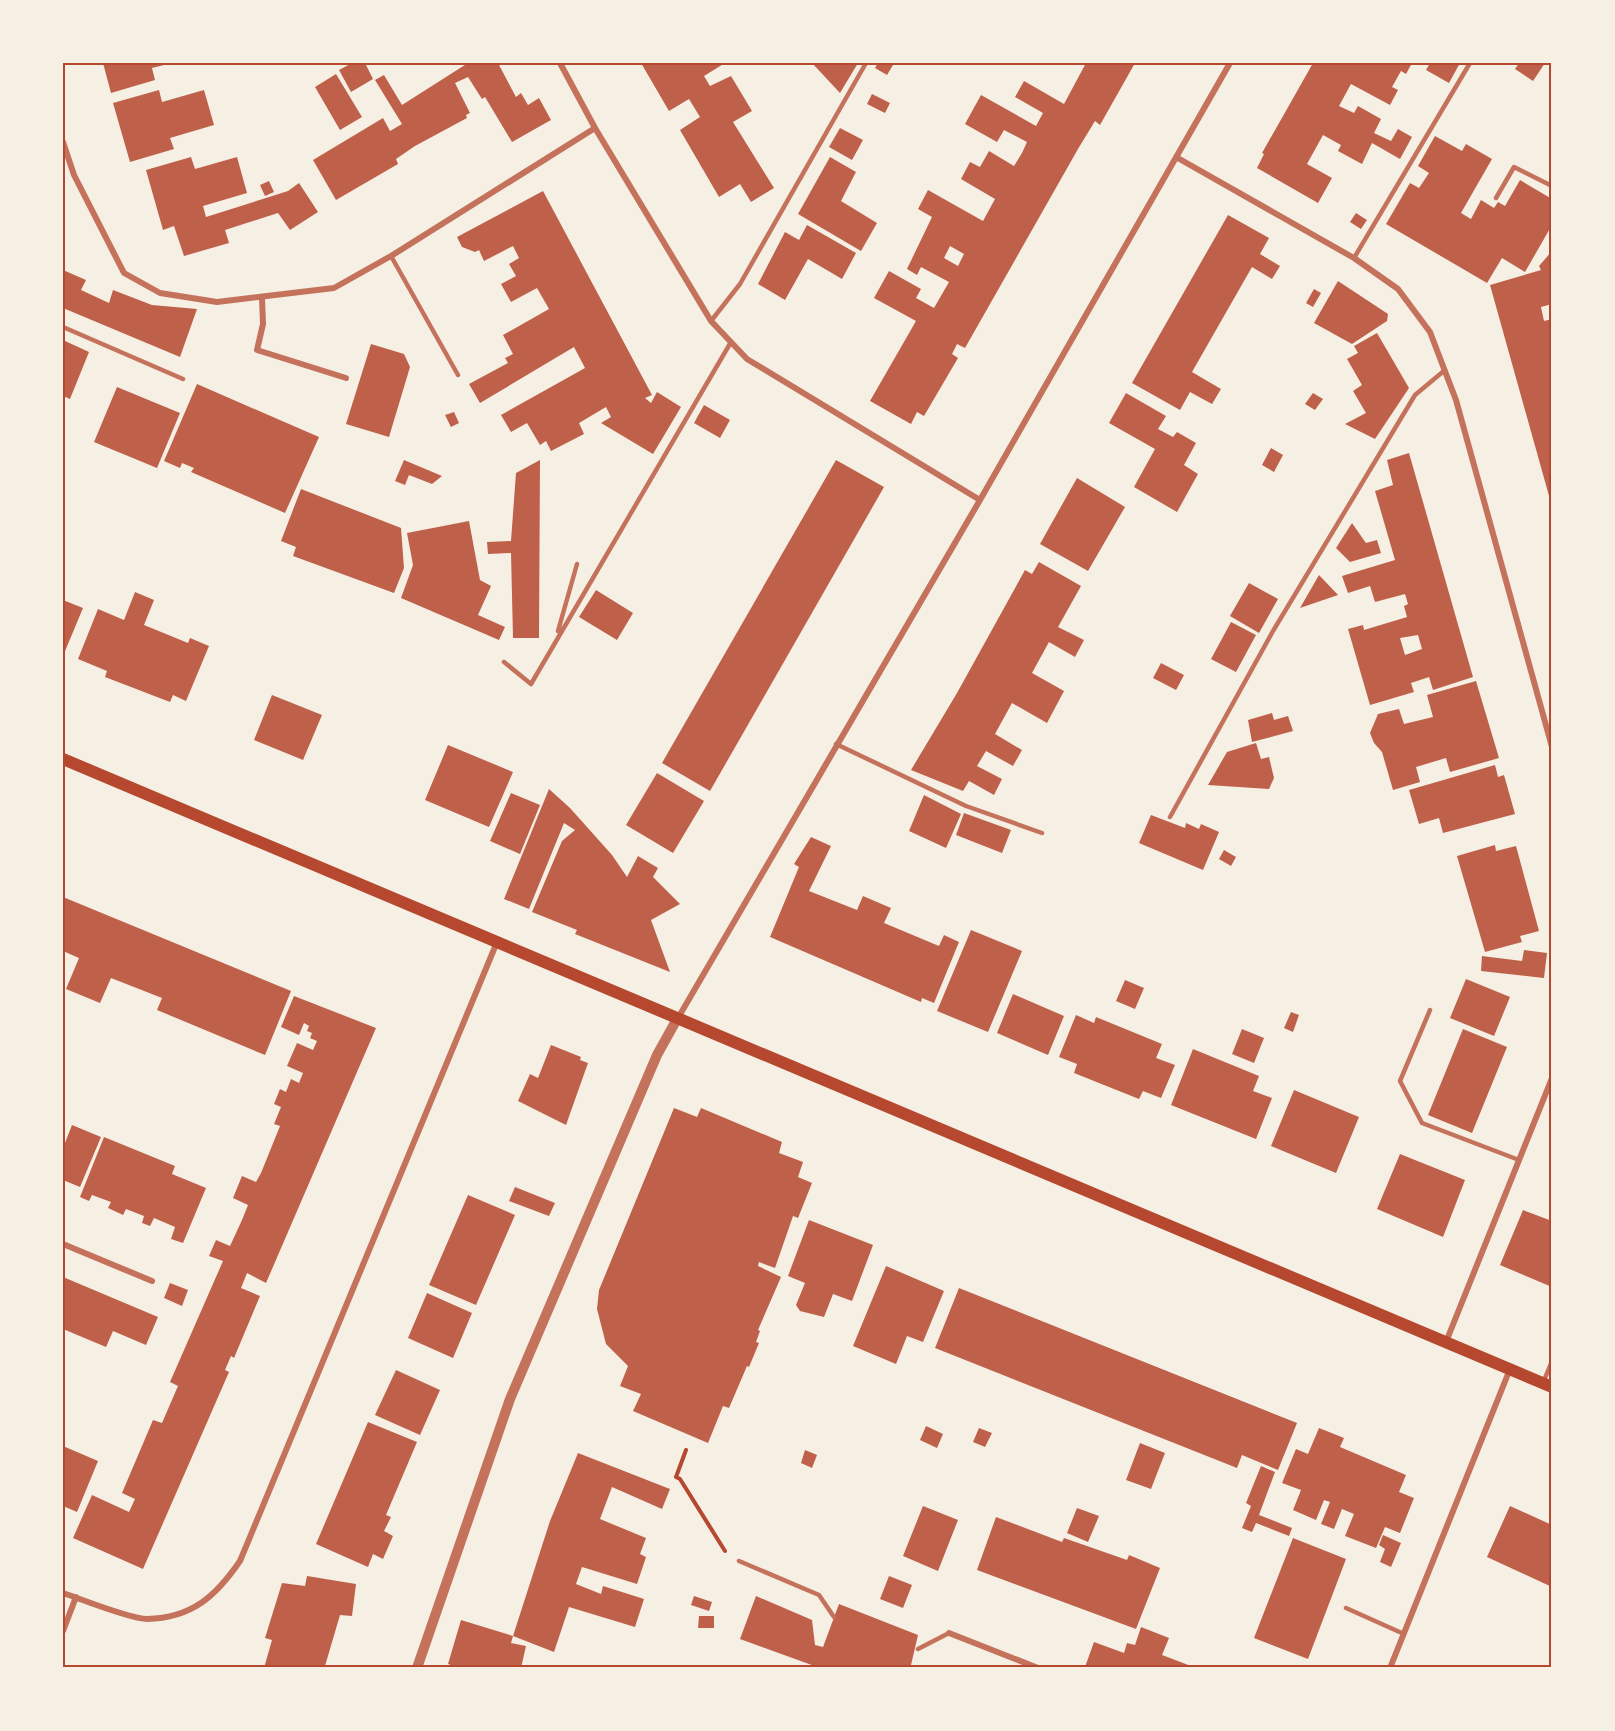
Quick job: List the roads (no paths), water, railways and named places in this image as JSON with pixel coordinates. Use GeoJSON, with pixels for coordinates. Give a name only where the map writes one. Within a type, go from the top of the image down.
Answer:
{"type":"FeatureCollection","features":[{"type":"Feature","properties":{"kind":"main road"},"geometry":{"type":"LineString","coordinates":[[63,759],[1548,1385]]}},
{"type":"Feature","properties":{"kind":"street"},"geometry":{"type":"LineString","coordinates":[[560,63],[595,128],[711,321],[747,359],[798,392],[980,500]]}},
{"type":"Feature","properties":{"kind":"street"},"geometry":{"type":"LineString","coordinates":[[417,1668],[510,1399],[657,1055],[980,500],[1230,63]]}},
{"type":"Feature","properties":{"kind":"street"},"geometry":{"type":"LineString","coordinates":[[63,142],[74,175],[124,273],[160,293],[217,302],[334,288],[391,256],[595,128]]}},
{"type":"Feature","properties":{"kind":"street"},"geometry":{"type":"LineString","coordinates":[[1176,157],[1354,258],[1398,289],[1430,332],[1456,400],[1552,747]]}},
{"type":"Feature","properties":{"kind":"street"},"geometry":{"type":"LineString","coordinates":[[262,298],[263,324],[257,350],[346,378]]}},
{"type":"Feature","properties":{"kind":"street"},"geometry":{"type":"LineString","coordinates":[[63,1593],[145,1619],[174,1614],[201,1605],[223,1585],[240,1561],[497,942]]}},
{"type":"Feature","properties":{"kind":"street"},"geometry":{"type":"LineString","coordinates":[[1446,1342],[1552,1078]]}},
{"type":"Feature","properties":{"kind":"street"},"geometry":{"type":"LineString","coordinates":[[63,1244],[152,1281]]}},
{"type":"Feature","properties":{"kind":"street"},"geometry":{"type":"LineString","coordinates":[[1390,1668],[1510,1369]]}},
{"type":"Feature","properties":{"kind":"street"},"geometry":{"type":"LineString","coordinates":[[63,1631],[76,1597]]}},
{"type":"Feature","properties":{"kind":"street"},"geometry":{"type":"LineString","coordinates":[[950,1633],[1038,1668]]}},
{"type":"Feature","properties":{"kind":"lane"},"geometry":{"type":"LineString","coordinates":[[711,321],[740,284],[866,63]]}},
{"type":"Feature","properties":{"kind":"lane"},"geometry":{"type":"LineString","coordinates":[[1354,258],[1470,63]]}},
{"type":"Feature","properties":{"kind":"lane"},"geometry":{"type":"LineString","coordinates":[[1496,198],[1514,167],[1552,186]]}},
{"type":"Feature","properties":{"kind":"lane"},"geometry":{"type":"LineString","coordinates":[[391,256],[458,375]]}},
{"type":"Feature","properties":{"kind":"lane"},"geometry":{"type":"LineString","coordinates":[[63,327],[183,379]]}},
{"type":"Feature","properties":{"kind":"lane"},"geometry":{"type":"LineString","coordinates":[[504,662],[531,684],[731,342]]}},
{"type":"Feature","properties":{"kind":"lane"},"geometry":{"type":"LineString","coordinates":[[1170,816],[1273,631],[1415,395],[1445,370]]}},
{"type":"Feature","properties":{"kind":"lane"},"geometry":{"type":"LineString","coordinates":[[556,638],[577,564]]}},
{"type":"Feature","properties":{"kind":"lane"},"geometry":{"type":"LineString","coordinates":[[836,744],[966,806],[1042,833]]}},
{"type":"Feature","properties":{"kind":"lane"},"geometry":{"type":"LineString","coordinates":[[1430,1010],[1400,1082],[1422,1123],[1520,1160]]}},
{"type":"Feature","properties":{"kind":"lane"},"geometry":{"type":"LineString","coordinates":[[1548,1385],[1552,1362]]}},
{"type":"Feature","properties":{"kind":"lane"},"geometry":{"type":"LineString","coordinates":[[739,1561],[819,1595],[834,1617]]}},
{"type":"Feature","properties":{"kind":"lane"},"geometry":{"type":"LineString","coordinates":[[1346,1608],[1404,1634]]}},
{"type":"Feature","properties":{"kind":"lane"},"geometry":{"type":"LineString","coordinates":[[918,1649],[950,1633]]}}]}
